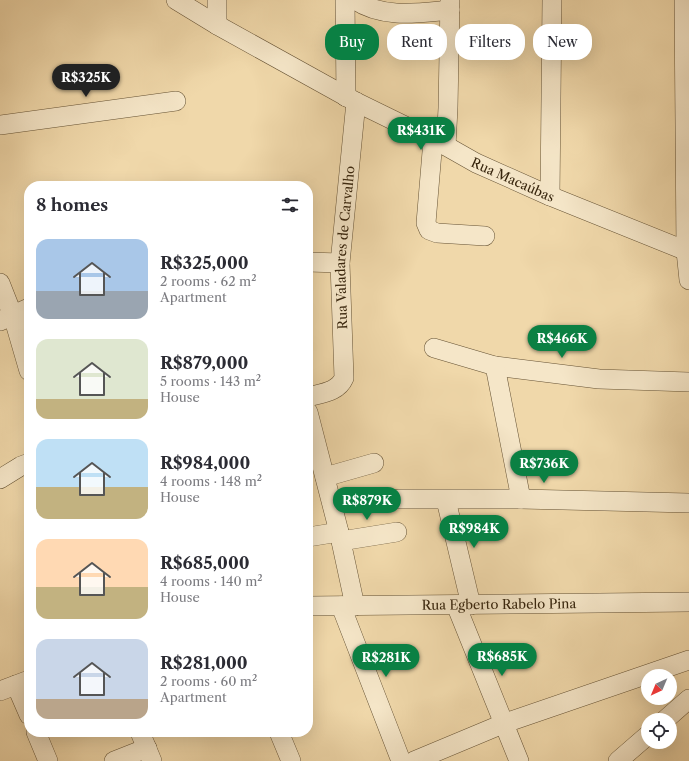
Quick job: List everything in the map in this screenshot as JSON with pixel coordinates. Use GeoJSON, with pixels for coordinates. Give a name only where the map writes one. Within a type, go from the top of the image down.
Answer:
{"type":"FeatureCollection","features":[{"type":"Feature","properties":{"kind":"street","name":"Rua Macaúbas"},"geometry":{"type":"LineString","coordinates":[[176,0],[217,25],[351,100],[476,162],[550,196],[688,251]]}},
{"type":"Feature","properties":{"kind":"street"},"geometry":{"type":"LineString","coordinates":[[217,25],[218,0]]}},
{"type":"Feature","properties":{"kind":"street","name":"Rua Valadares de Carvalho"},"geometry":{"type":"LineString","coordinates":[[313,396],[333,390],[339,386],[344,378],[340,263],[351,100],[345,0]]}},
{"type":"Feature","properties":{"kind":"street"},"geometry":{"type":"LineString","coordinates":[[355,0],[365,7],[392,13],[418,13],[450,5],[448,108],[439,143],[426,222],[429,230],[437,233],[485,236]]}},
{"type":"Feature","properties":{"kind":"street"},"geometry":{"type":"LineString","coordinates":[[550,196],[552,0]]}},
{"type":"Feature","properties":{"kind":"street"},"geometry":{"type":"LineString","coordinates":[[684,0],[689,280]]}},
{"type":"Feature","properties":{"kind":"street"},"geometry":{"type":"LineString","coordinates":[[0,125],[176,101]]}},
{"type":"Feature","properties":{"kind":"street"},"geometry":{"type":"LineString","coordinates":[[313,262],[340,263]]}},
{"type":"Feature","properties":{"kind":"street"},"geometry":{"type":"LineString","coordinates":[[0,283],[14,315],[24,352]]}},
{"type":"Feature","properties":{"kind":"street"},"geometry":{"type":"LineString","coordinates":[[434,348],[495,366],[599,379],[689,382]]}},
{"type":"Feature","properties":{"kind":"street"},"geometry":{"type":"LineString","coordinates":[[495,366],[521,499]]}},
{"type":"Feature","properties":{"kind":"street"},"geometry":{"type":"LineString","coordinates":[[313,440],[318,469],[340,536],[348,606],[401,761]]}},
{"type":"Feature","properties":{"kind":"street"},"geometry":{"type":"LineString","coordinates":[[318,469],[374,463]]}},
{"type":"Feature","properties":{"kind":"street"},"geometry":{"type":"LineString","coordinates":[[0,479],[24,465]]}},
{"type":"Feature","properties":{"kind":"street"},"geometry":{"type":"LineString","coordinates":[[398,499],[521,499],[689,503]]}},
{"type":"Feature","properties":{"kind":"street"},"geometry":{"type":"LineString","coordinates":[[446,500],[464,605],[519,761]]}},
{"type":"Feature","properties":{"kind":"street"},"geometry":{"type":"LineString","coordinates":[[313,537],[397,532]]}},
{"type":"Feature","properties":{"kind":"street","name":"Rua Egberto Rabelo Pina"},"geometry":{"type":"LineString","coordinates":[[313,606],[689,602]]}},
{"type":"Feature","properties":{"kind":"street"},"geometry":{"type":"LineString","coordinates":[[414,761],[505,723],[689,660]]}},
{"type":"Feature","properties":{"kind":"street"},"geometry":{"type":"LineString","coordinates":[[15,685],[24,704]]}},
{"type":"Feature","properties":{"kind":"street"},"geometry":{"type":"LineString","coordinates":[[673,713],[689,699]]}},
{"type":"Feature","properties":{"kind":"street"},"geometry":{"type":"LineString","coordinates":[[38,737],[48,761]]}},
{"type":"Feature","properties":{"kind":"street"},"geometry":{"type":"LineString","coordinates":[[281,737],[291,761]]}},
{"type":"Feature","properties":{"kind":"street"},"geometry":{"type":"LineString","coordinates":[[618,761],[641,741]]}},
{"type":"Feature","properties":{"kind":"street"},"geometry":{"type":"LineString","coordinates":[[114,761],[146,747]]}}]}
